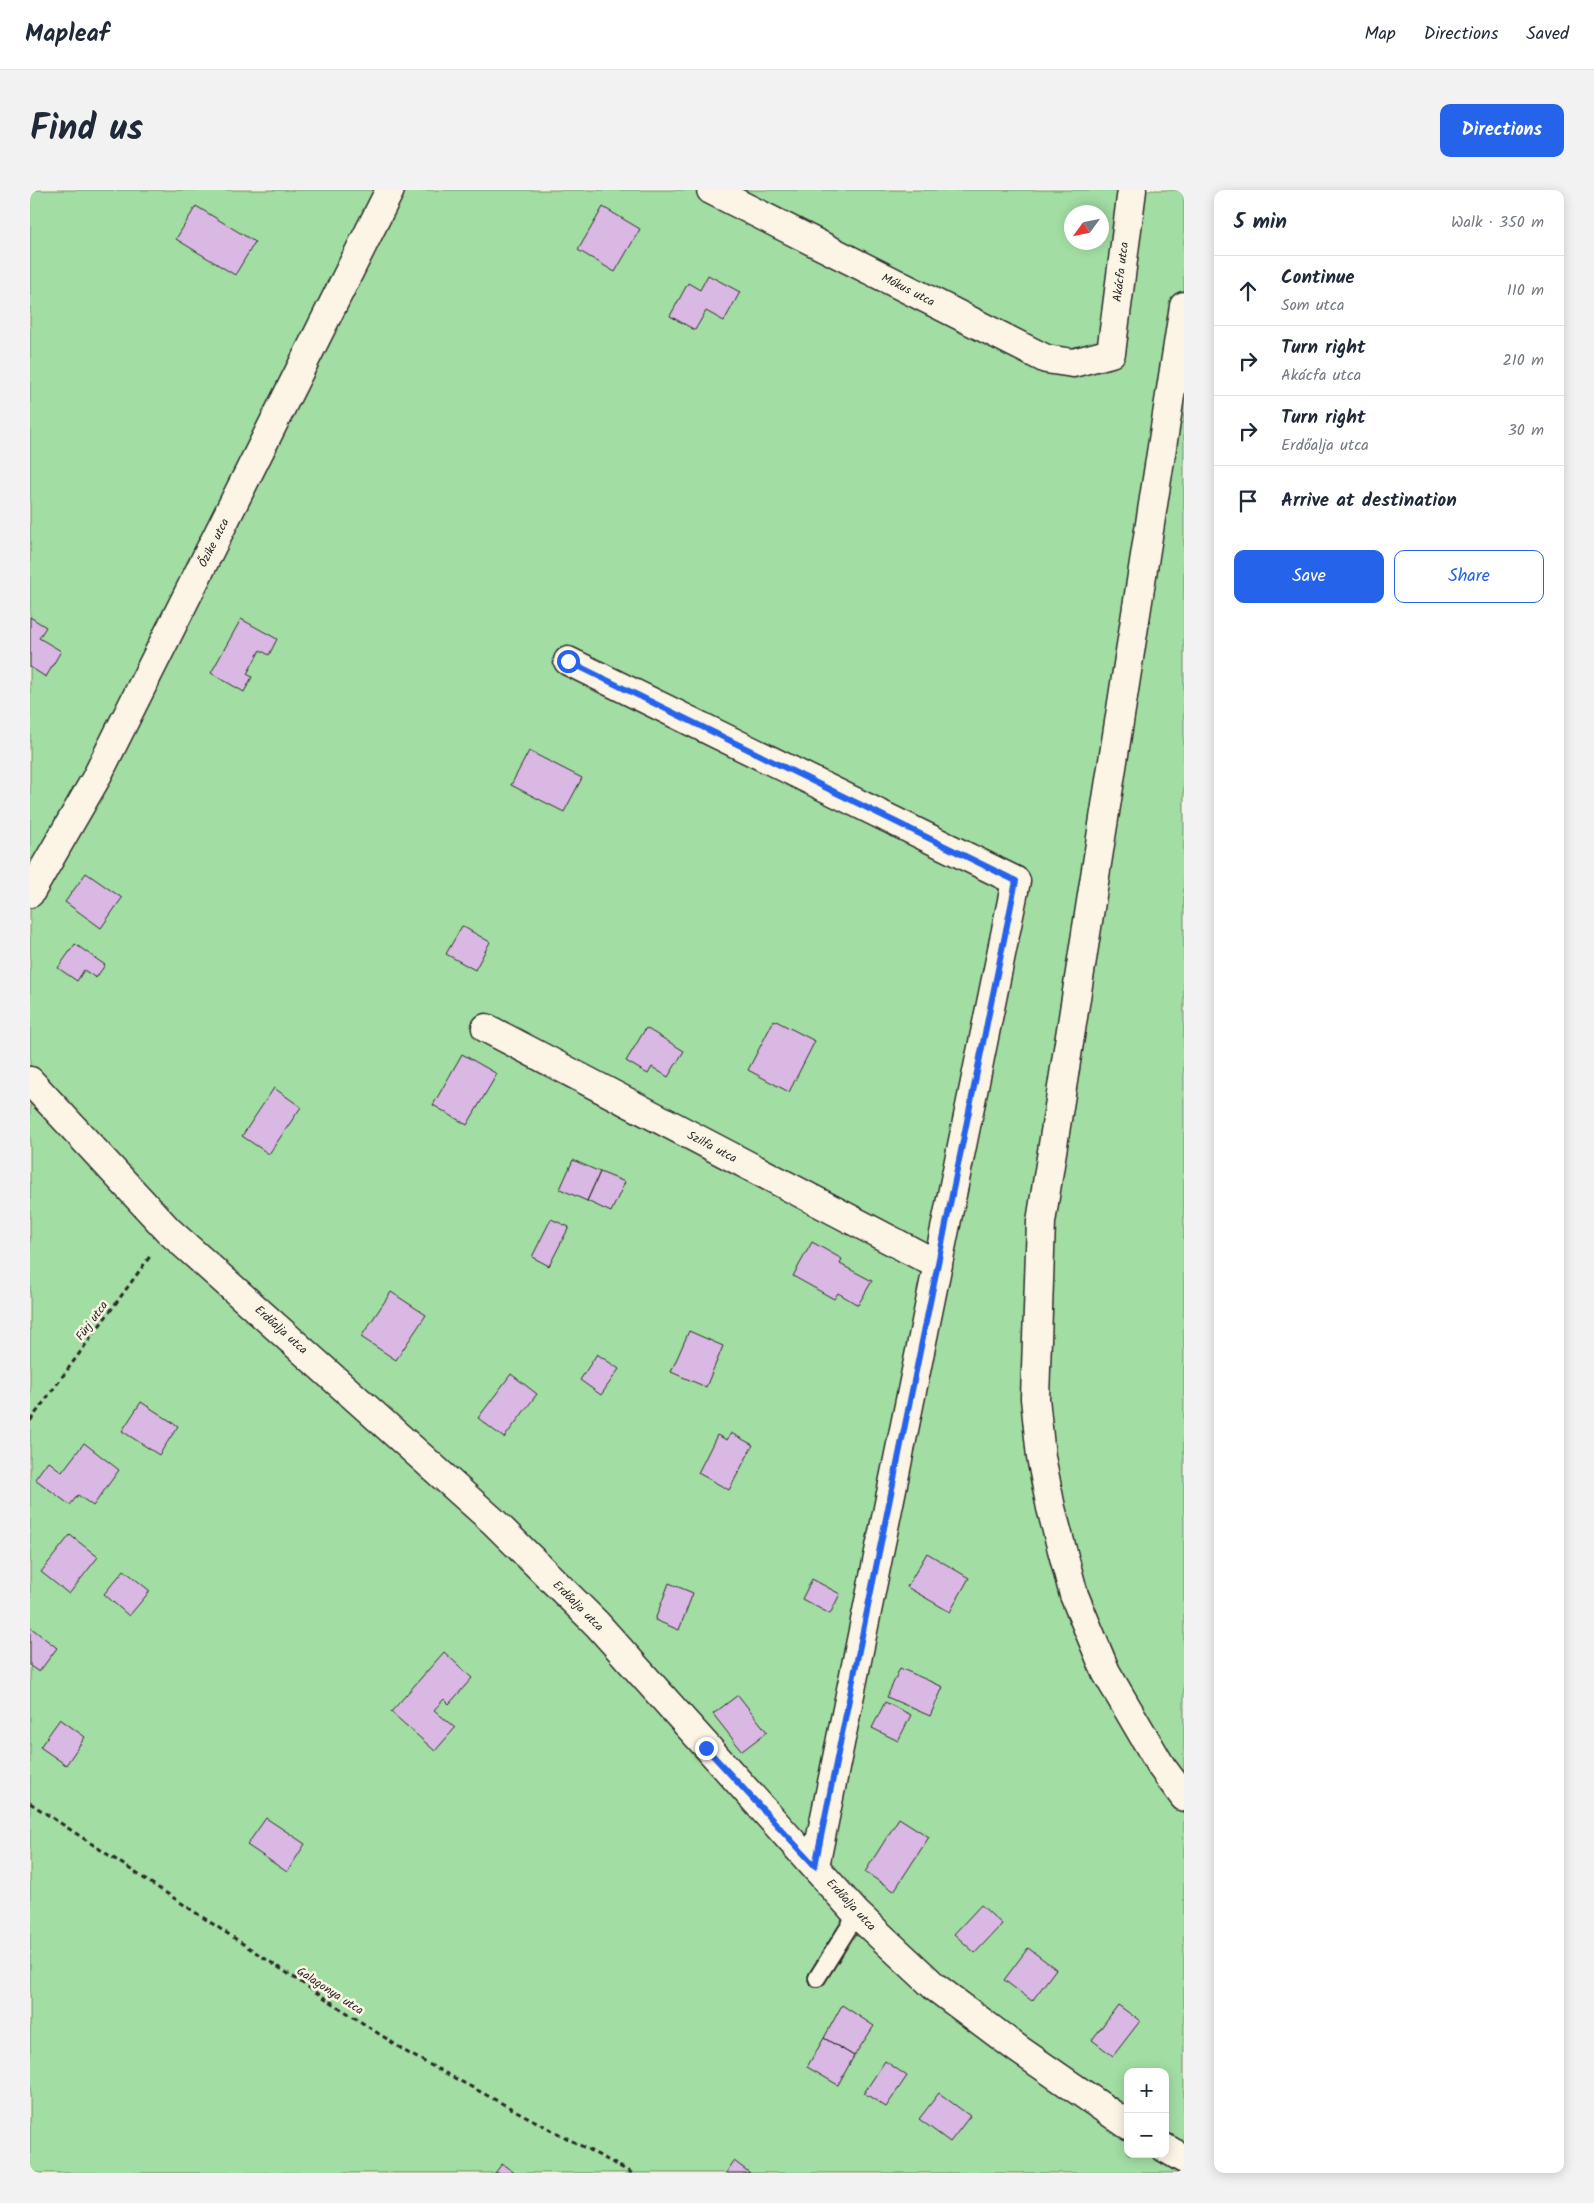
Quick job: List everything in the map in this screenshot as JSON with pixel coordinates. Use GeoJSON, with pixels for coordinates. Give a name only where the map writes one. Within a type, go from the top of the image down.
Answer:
{"type":"FeatureCollection","features":[{"type":"Feature","properties":{"kind":"street","name":"Őzike utca"},"geometry":{"type":"LineString","coordinates":[[30,892],[95,780],[390,190]]}},
{"type":"Feature","properties":{"kind":"street","name":"Mókus utca"},"geometry":{"type":"LineString","coordinates":[[711,190],[1046,359],[1074,362],[1111,353]]}},
{"type":"Feature","properties":{"kind":"street","name":"Akácfa utca"},"geometry":{"type":"LineString","coordinates":[[1111,353],[1132,190]]}},
{"type":"Feature","properties":{"kind":"street"},"geometry":{"type":"LineString","coordinates":[[1184,306],[1041,1222],[1035,1398],[1041,1457],[1051,1508],[1074,1595],[1106,1672],[1161,1766],[1184,1797]]}},
{"type":"Feature","properties":{"kind":"street"},"geometry":{"type":"LineString","coordinates":[[568,661],[1016,881],[815,1866]]}},
{"type":"Feature","properties":{"kind":"street","name":"Szilfa utca"},"geometry":{"type":"LineString","coordinates":[[486,1028],[938,1265]]}},
{"type":"Feature","properties":{"kind":"street","name":"Erdőalja utca"},"geometry":{"type":"LineString","coordinates":[[30,1081],[169,1231],[385,1422],[500,1528],[597,1624],[706,1748],[858,1914],[935,1987],[1026,2055],[1124,2122]]}},
{"type":"Feature","properties":{"kind":"street"},"geometry":{"type":"LineString","coordinates":[[1169,2150],[1184,2159]]}},
{"type":"Feature","properties":{"kind":"lane"},"geometry":{"type":"LineString","coordinates":[[817,1978],[858,1914]]}},
{"type":"Feature","properties":{"kind":"path","name":"Fürj utca"},"geometry":{"type":"LineString","coordinates":[[30,1421],[169,1231]]}},
{"type":"Feature","properties":{"kind":"path","name":"Galagonya utca"},"geometry":{"type":"LineString","coordinates":[[30,1803],[408,2053],[632,2173]]}},
{"type":"Feature","properties":{"kind":"green space"},"geometry":{"type":"Polygon","coordinates":[[[30,190],[1184,190],[1184,2173],[30,2173],[30,190]]]}},
{"type":"Feature","properties":{"kind":"building"},"geometry":{"type":"Polygon","coordinates":[[[196,206],[255,242],[235,275],[176,239],[196,206]]]}},
{"type":"Feature","properties":{"kind":"building"},"geometry":{"type":"Polygon","coordinates":[[[603,207],[640,229],[615,272],[578,250],[603,207]]]}},
{"type":"Feature","properties":{"kind":"building"},"geometry":{"type":"Polygon","coordinates":[[[708,275],[740,292],[724,321],[706,311],[695,330],[670,316],[688,283],[700,290],[708,275]]]}},
{"type":"Feature","properties":{"kind":"building"},"geometry":{"type":"Polygon","coordinates":[[[30,617],[46,627],[39,638],[61,651],[46,677],[30,667],[30,617]]]}},
{"type":"Feature","properties":{"kind":"building"},"geometry":{"type":"Polygon","coordinates":[[[241,619],[277,639],[269,655],[260,650],[247,674],[252,677],[244,692],[211,673],[241,619]]]}},
{"type":"Feature","properties":{"kind":"building"},"geometry":{"type":"Polygon","coordinates":[[[529,751],[582,778],[564,812],[511,785],[529,751]]]}},
{"type":"Feature","properties":{"kind":"building"},"geometry":{"type":"Polygon","coordinates":[[[86,873],[122,898],[101,928],[65,902],[86,873]]]}},
{"type":"Feature","properties":{"kind":"building"},"geometry":{"type":"Polygon","coordinates":[[[462,926],[490,942],[475,970],[446,954],[462,926]]]}},
{"type":"Feature","properties":{"kind":"building"},"geometry":{"type":"Polygon","coordinates":[[[75,944],[105,965],[96,978],[84,970],[77,981],[58,968],[75,944]]]}},
{"type":"Feature","properties":{"kind":"building"},"geometry":{"type":"Polygon","coordinates":[[[774,1020],[815,1041],[789,1092],[748,1070],[774,1020]]]}},
{"type":"Feature","properties":{"kind":"building"},"geometry":{"type":"Polygon","coordinates":[[[646,1028],[684,1051],[668,1077],[652,1067],[648,1074],[626,1061],[646,1028]]]}},
{"type":"Feature","properties":{"kind":"building"},"geometry":{"type":"Polygon","coordinates":[[[462,1054],[497,1074],[467,1125],[433,1105],[462,1054]]]}},
{"type":"Feature","properties":{"kind":"building"},"geometry":{"type":"Polygon","coordinates":[[[274,1088],[301,1107],[269,1154],[242,1136],[274,1088]]]}},
{"type":"Feature","properties":{"kind":"building"},"geometry":{"type":"Polygon","coordinates":[[[573,1160],[600,1172],[587,1201],[560,1189],[573,1160]]]}},
{"type":"Feature","properties":{"kind":"building"},"geometry":{"type":"Polygon","coordinates":[[[600,1172],[625,1182],[611,1212],[587,1201],[600,1172]]]}},
{"type":"Feature","properties":{"kind":"building"},"geometry":{"type":"Polygon","coordinates":[[[551,1219],[569,1227],[549,1266],[532,1257],[551,1219]]]}},
{"type":"Feature","properties":{"kind":"building"},"geometry":{"type":"Polygon","coordinates":[[[812,1242],[842,1259],[840,1264],[872,1281],[858,1305],[838,1293],[834,1299],[793,1276],[812,1242]]]}},
{"type":"Feature","properties":{"kind":"building"},"geometry":{"type":"Polygon","coordinates":[[[391,1292],[426,1315],[396,1360],[361,1337],[391,1292]]]}},
{"type":"Feature","properties":{"kind":"building"},"geometry":{"type":"Polygon","coordinates":[[[689,1331],[723,1346],[706,1387],[671,1372],[689,1331]]]}},
{"type":"Feature","properties":{"kind":"building"},"geometry":{"type":"Polygon","coordinates":[[[597,1354],[619,1369],[601,1395],[580,1380],[597,1354]]]}},
{"type":"Feature","properties":{"kind":"building"},"geometry":{"type":"Polygon","coordinates":[[[511,1374],[537,1394],[504,1438],[478,1418],[511,1374]]]}},
{"type":"Feature","properties":{"kind":"building"},"geometry":{"type":"Polygon","coordinates":[[[141,1402],[178,1426],[159,1455],[122,1431],[141,1402]]]}},
{"type":"Feature","properties":{"kind":"building"},"geometry":{"type":"Polygon","coordinates":[[[731,1433],[753,1445],[729,1490],[698,1473],[717,1435],[727,1440],[731,1433]]]}},
{"type":"Feature","properties":{"kind":"building"},"geometry":{"type":"Polygon","coordinates":[[[84,1443],[119,1470],[93,1506],[78,1495],[70,1505],[35,1479],[48,1461],[62,1472],[84,1443]]]}},
{"type":"Feature","properties":{"kind":"building"},"geometry":{"type":"Polygon","coordinates":[[[70,1535],[98,1557],[69,1594],[41,1572],[70,1535]]]}},
{"type":"Feature","properties":{"kind":"building"},"geometry":{"type":"Polygon","coordinates":[[[927,1553],[969,1578],[950,1612],[907,1587],[927,1553]]]}},
{"type":"Feature","properties":{"kind":"building"},"geometry":{"type":"Polygon","coordinates":[[[124,1570],[150,1591],[129,1616],[104,1594],[124,1570]]]}},
{"type":"Feature","properties":{"kind":"building"},"geometry":{"type":"Polygon","coordinates":[[[812,1579],[840,1594],[830,1614],[802,1599],[812,1579]]]}},
{"type":"Feature","properties":{"kind":"building"},"geometry":{"type":"Polygon","coordinates":[[[669,1583],[693,1593],[679,1630],[655,1620],[669,1583]]]}},
{"type":"Feature","properties":{"kind":"building"},"geometry":{"type":"Polygon","coordinates":[[[30,1627],[57,1648],[39,1672],[30,1666],[30,1627]]]}},
{"type":"Feature","properties":{"kind":"building"},"geometry":{"type":"Polygon","coordinates":[[[444,1652],[472,1678],[449,1704],[444,1699],[434,1710],[455,1728],[435,1751],[391,1712],[444,1652]]]}},
{"type":"Feature","properties":{"kind":"building"},"geometry":{"type":"Polygon","coordinates":[[[900,1668],[943,1687],[930,1716],[887,1697],[900,1668]]]}},
{"type":"Feature","properties":{"kind":"building"},"geometry":{"type":"Polygon","coordinates":[[[738,1695],[767,1732],[742,1751],[713,1714],[738,1695]]]}},
{"type":"Feature","properties":{"kind":"building"},"geometry":{"type":"Polygon","coordinates":[[[885,1702],[911,1715],[898,1741],[872,1728],[885,1702]]]}},
{"type":"Feature","properties":{"kind":"building"},"geometry":{"type":"Polygon","coordinates":[[[60,1719],[85,1737],[66,1765],[40,1747],[60,1719]]]}},
{"type":"Feature","properties":{"kind":"building"},"geometry":{"type":"Polygon","coordinates":[[[266,1818],[305,1844],[287,1872],[247,1845],[266,1818]]]}},
{"type":"Feature","properties":{"kind":"building"},"geometry":{"type":"Polygon","coordinates":[[[899,1818],[929,1837],[894,1891],[865,1872],[899,1818]]]}},
{"type":"Feature","properties":{"kind":"building"},"geometry":{"type":"Polygon","coordinates":[[[981,1905],[1002,1924],[975,1953],[954,1934],[981,1905]]]}},
{"type":"Feature","properties":{"kind":"building"},"geometry":{"type":"Polygon","coordinates":[[[1028,1948],[1056,1969],[1032,2001],[1004,1980],[1028,1948]]]}},
{"type":"Feature","properties":{"kind":"building"},"geometry":{"type":"Polygon","coordinates":[[[842,2005],[874,2026],[854,2056],[824,2038],[842,2005]]]}},
{"type":"Feature","properties":{"kind":"building"},"geometry":{"type":"Polygon","coordinates":[[[1118,2005],[1140,2021],[1113,2056],[1092,2040],[1118,2005]]]}},
{"type":"Feature","properties":{"kind":"building"},"geometry":{"type":"Polygon","coordinates":[[[824,2038],[854,2056],[838,2085],[807,2067],[824,2038]]]}},
{"type":"Feature","properties":{"kind":"building"},"geometry":{"type":"Polygon","coordinates":[[[885,2061],[907,2076],[886,2107],[864,2093],[885,2061]]]}},
{"type":"Feature","properties":{"kind":"building"},"geometry":{"type":"Polygon","coordinates":[[[939,2093],[970,2116],[950,2142],[919,2119],[939,2093]]]}},
{"type":"Feature","properties":{"kind":"building"},"geometry":{"type":"Polygon","coordinates":[[[734,2161],[750,2173],[726,2173],[734,2161]]]}},
{"type":"Feature","properties":{"kind":"building"},"geometry":{"type":"Polygon","coordinates":[[[502,2164],[515,2173],[495,2173],[502,2164]]]}},
{"type":"Feature","properties":{"kind":"route"},"geometry":{"type":"LineString","coordinates":[[568,661],[1016,881],[815,1866],[706,1748]]}}]}
